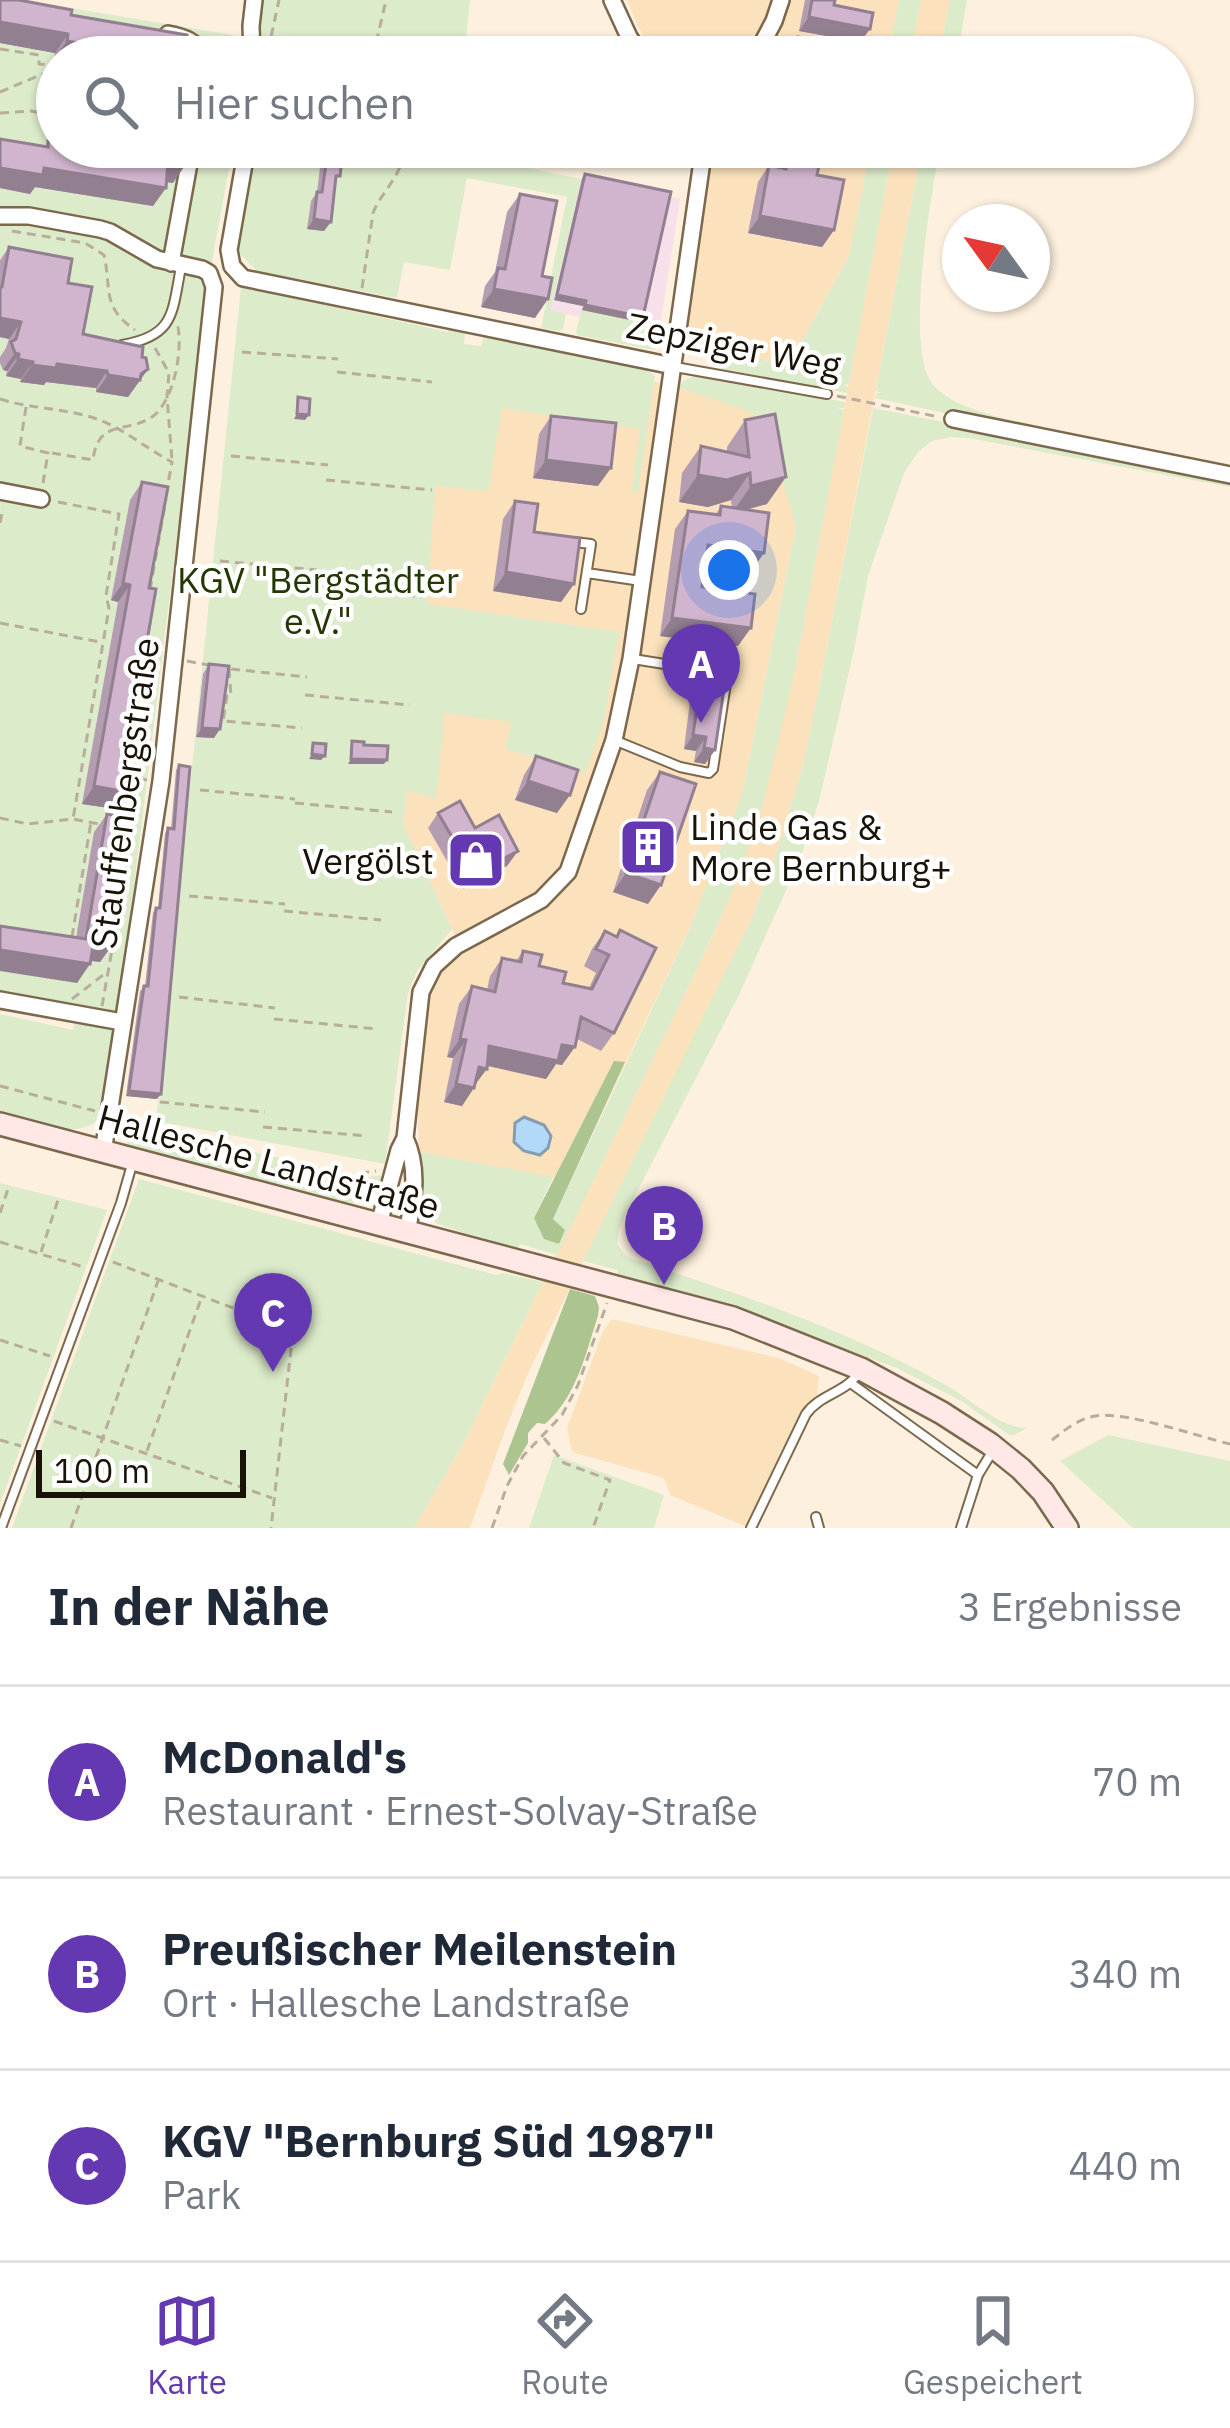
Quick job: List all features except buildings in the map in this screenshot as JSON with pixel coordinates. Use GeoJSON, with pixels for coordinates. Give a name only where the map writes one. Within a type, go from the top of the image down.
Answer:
{"type":"FeatureCollection","features":[{"type":"Feature","properties":{"kind":"main road","name":"Hallesche Landstraße"},"geometry":{"type":"LineString","coordinates":[[0,1124],[609,1284]]}},
{"type":"Feature","properties":{"kind":"main road"},"geometry":{"type":"LineString","coordinates":[[609,1284],[733,1318],[856,1376],[896,1386],[995,1447],[1032,1480],[1065,1524]]}},
{"type":"Feature","properties":{"kind":"street"},"geometry":{"type":"LineString","coordinates":[[251,36],[254,0]]}},
{"type":"Feature","properties":{"kind":"street"},"geometry":{"type":"LineString","coordinates":[[612,0],[629,36]]}},
{"type":"Feature","properties":{"kind":"street"},"geometry":{"type":"LineString","coordinates":[[766,36],[782,0]]}},
{"type":"Feature","properties":{"kind":"street"},"geometry":{"type":"LineString","coordinates":[[141,29],[178,36]]}},
{"type":"Feature","properties":{"kind":"street"},"geometry":{"type":"LineString","coordinates":[[176,264],[190,168]]}},
{"type":"Feature","properties":{"kind":"street"},"geometry":{"type":"LineString","coordinates":[[0,216],[29,216],[100,229],[212,283],[230,283],[245,168]]}},
{"type":"Feature","properties":{"kind":"street"},"geometry":{"type":"LineString","coordinates":[[379,1223],[405,1138],[417,1010],[426,978],[456,946],[541,900],[562,882],[614,740],[631,659],[701,168]]}},
{"type":"Feature","properties":{"kind":"street"},"geometry":{"type":"LineString","coordinates":[[212,283],[222,262],[234,265]]}},
{"type":"Feature","properties":{"kind":"street","name":"Zepziger Weg"},"geometry":{"type":"LineString","coordinates":[[234,265],[360,302],[673,366]]}},
{"type":"Feature","properties":{"kind":"street","name":"Stauffenbergstraße"},"geometry":{"type":"LineString","coordinates":[[103,1152],[161,782],[212,283]]}},
{"type":"Feature","properties":{"kind":"street"},"geometry":{"type":"LineString","coordinates":[[953,419],[1230,475]]}},
{"type":"Feature","properties":{"kind":"street"},"geometry":{"type":"LineString","coordinates":[[3,492],[41,499]]}},
{"type":"Feature","properties":{"kind":"street"},"geometry":{"type":"LineString","coordinates":[[0,1000],[122,1022]]}},
{"type":"Feature","properties":{"kind":"street"},"geometry":{"type":"LineString","coordinates":[[405,1138],[411,1150],[414,1200],[407,1231]]}},
{"type":"Feature","properties":{"kind":"lane"},"geometry":{"type":"LineString","coordinates":[[111,342],[124,345],[165,328],[173,306],[176,264]]}},
{"type":"Feature","properties":{"kind":"lane","name":"Zepziger Weg"},"geometry":{"type":"LineString","coordinates":[[673,366],[827,394]]}},
{"type":"Feature","properties":{"kind":"lane"},"geometry":{"type":"LineString","coordinates":[[572,542],[591,544],[581,609]]}},
{"type":"Feature","properties":{"kind":"lane"},"geometry":{"type":"LineString","coordinates":[[587,573],[642,581]]}},
{"type":"Feature","properties":{"kind":"lane"},"geometry":{"type":"LineString","coordinates":[[614,740],[680,767],[709,773],[713,769],[727,677],[631,659]]}},
{"type":"Feature","properties":{"kind":"lane"},"geometry":{"type":"LineString","coordinates":[[1,1528],[133,1160]]}},
{"type":"Feature","properties":{"kind":"lane"},"geometry":{"type":"LineString","coordinates":[[751,1528],[815,1402],[856,1376],[978,1475]]}},
{"type":"Feature","properties":{"kind":"lane"},"geometry":{"type":"LineString","coordinates":[[961,1528],[978,1475],[995,1447]]}},
{"type":"Feature","properties":{"kind":"path"},"geometry":{"type":"LineString","coordinates":[[270,36],[278,0]]}},
{"type":"Feature","properties":{"kind":"path"},"geometry":{"type":"LineString","coordinates":[[378,36],[386,0]]}},
{"type":"Feature","properties":{"kind":"path"},"geometry":{"type":"LineString","coordinates":[[0,49],[36,55]]}},
{"type":"Feature","properties":{"kind":"path"},"geometry":{"type":"LineString","coordinates":[[0,92],[36,77]]}},
{"type":"Feature","properties":{"kind":"path"},"geometry":{"type":"LineString","coordinates":[[0,112],[36,112]]}},
{"type":"Feature","properties":{"kind":"path"},"geometry":{"type":"LineString","coordinates":[[360,302],[373,213],[400,168]]}},
{"type":"Feature","properties":{"kind":"path"},"geometry":{"type":"LineString","coordinates":[[0,229],[85,243],[104,255],[117,316],[149,338],[169,373],[172,462],[148,602],[152,619],[144,661]]}},
{"type":"Feature","properties":{"kind":"path"},"geometry":{"type":"LineString","coordinates":[[26,406],[20,446],[93,460],[101,436],[116,426],[149,418],[167,397],[181,337],[173,306]]}},
{"type":"Feature","properties":{"kind":"path"},"geometry":{"type":"LineString","coordinates":[[242,352],[338,359]]}},
{"type":"Feature","properties":{"kind":"path"},"geometry":{"type":"LineString","coordinates":[[337,372],[432,382]]}},
{"type":"Feature","properties":{"kind":"path","name":"Zepziger Weg"},"geometry":{"type":"LineString","coordinates":[[827,394],[953,419]]}},
{"type":"Feature","properties":{"kind":"path"},"geometry":{"type":"LineString","coordinates":[[0,399],[116,426],[172,462]]}},
{"type":"Feature","properties":{"kind":"path"},"geometry":{"type":"LineString","coordinates":[[48,453],[41,499],[119,514],[106,596],[109,608],[73,819]]}},
{"type":"Feature","properties":{"kind":"path"},"geometry":{"type":"LineString","coordinates":[[231,456],[328,465]]}},
{"type":"Feature","properties":{"kind":"path"},"geometry":{"type":"LineString","coordinates":[[326,480],[432,490]]}},
{"type":"Feature","properties":{"kind":"path"},"geometry":{"type":"LineString","coordinates":[[0,524],[3,492]]}},
{"type":"Feature","properties":{"kind":"path"},"geometry":{"type":"LineString","coordinates":[[220,561],[317,570]]}},
{"type":"Feature","properties":{"kind":"path"},"geometry":{"type":"LineString","coordinates":[[316,587],[422,597]]}},
{"type":"Feature","properties":{"kind":"path"},"geometry":{"type":"LineString","coordinates":[[0,623],[102,642]]}},
{"type":"Feature","properties":{"kind":"path"},"geometry":{"type":"LineString","coordinates":[[174,660],[307,677]]}},
{"type":"Feature","properties":{"kind":"path"},"geometry":{"type":"LineString","coordinates":[[230,669],[231,696],[227,696],[223,722],[302,728]]}},
{"type":"Feature","properties":{"kind":"path"},"geometry":{"type":"LineString","coordinates":[[305,695],[410,705]]}},
{"type":"Feature","properties":{"kind":"path"},"geometry":{"type":"LineString","coordinates":[[132,830],[141,779],[161,782]]}},
{"type":"Feature","properties":{"kind":"path"},"geometry":{"type":"LineString","coordinates":[[0,818],[28,824],[73,819],[114,826],[122,784]]}},
{"type":"Feature","properties":{"kind":"path"},"geometry":{"type":"LineString","coordinates":[[200,790],[392,812]]}},
{"type":"Feature","properties":{"kind":"path"},"geometry":{"type":"LineString","coordinates":[[70,952],[91,822]]}},
{"type":"Feature","properties":{"kind":"path"},"geometry":{"type":"LineString","coordinates":[[188,896],[381,920]]}},
{"type":"Feature","properties":{"kind":"path"},"geometry":{"type":"LineString","coordinates":[[99,1019],[112,946]]}},
{"type":"Feature","properties":{"kind":"path"},"geometry":{"type":"LineString","coordinates":[[71,999],[108,971]]}},
{"type":"Feature","properties":{"kind":"path"},"geometry":{"type":"LineString","coordinates":[[178,998],[275,1008]]}},
{"type":"Feature","properties":{"kind":"path"},"geometry":{"type":"LineString","coordinates":[[274,1019],[377,1029]]}},
{"type":"Feature","properties":{"kind":"path"},"geometry":{"type":"LineString","coordinates":[[0,1086],[108,1114]]}},
{"type":"Feature","properties":{"kind":"path"},"geometry":{"type":"LineString","coordinates":[[160,1102],[265,1112]]}},
{"type":"Feature","properties":{"kind":"path"},"geometry":{"type":"LineString","coordinates":[[263,1127],[367,1136]]}},
{"type":"Feature","properties":{"kind":"path"},"geometry":{"type":"LineString","coordinates":[[0,1213],[8,1190]]}},
{"type":"Feature","properties":{"kind":"path"},"geometry":{"type":"LineString","coordinates":[[40,1254],[58,1200]]}},
{"type":"Feature","properties":{"kind":"path"},"geometry":{"type":"LineString","coordinates":[[0,1242],[86,1268]]}},
{"type":"Feature","properties":{"kind":"path"},"geometry":{"type":"LineString","coordinates":[[100,1257],[293,1331],[271,1528]]}},
{"type":"Feature","properties":{"kind":"path"},"geometry":{"type":"LineString","coordinates":[[74,1527],[159,1279]]}},
{"type":"Feature","properties":{"kind":"path"},"geometry":{"type":"LineString","coordinates":[[492,1528],[523,1456],[562,1415],[578,1385],[609,1284]]}},
{"type":"Feature","properties":{"kind":"path"},"geometry":{"type":"LineString","coordinates":[[146,1454],[203,1294]]}},
{"type":"Feature","properties":{"kind":"path"},"geometry":{"type":"LineString","coordinates":[[0,1340],[53,1357]]}},
{"type":"Feature","properties":{"kind":"path"},"geometry":{"type":"LineString","coordinates":[[1052,1440],[1096,1415],[1230,1444]]}},
{"type":"Feature","properties":{"kind":"path"},"geometry":{"type":"LineString","coordinates":[[41,1417],[275,1499]]}},
{"type":"Feature","properties":{"kind":"path"},"geometry":{"type":"LineString","coordinates":[[542,1437],[564,1463],[610,1480],[593,1528]]}},
{"type":"Feature","properties":{"kind":"path"},"geometry":{"type":"LineString","coordinates":[[0,1439],[21,1446]]}},
{"type":"Feature","properties":{"kind":"shaded area"},"geometry":{"type":"Polygon","coordinates":[[[627,0],[899,0],[892,36],[644,36],[627,0]]]}},
{"type":"Feature","properties":{"kind":"shaded area"},"geometry":{"type":"Polygon","coordinates":[[[921,0],[950,0],[943,36],[914,36],[921,0]]]}},
{"type":"Feature","properties":{"kind":"shaded area"},"geometry":{"type":"Polygon","coordinates":[[[707,168],[867,168],[849,256],[789,365],[686,345],[707,168]]]}},
{"type":"Feature","properties":{"kind":"shaded area"},"geometry":{"type":"Polygon","coordinates":[[[889,168],[918,168],[818,694],[779,846],[752,918],[529,1371],[470,1528],[414,1528],[463,1444],[730,897],[794,675],[889,168]]]}},
{"type":"Feature","properties":{"kind":"shaded area"},"geometry":{"type":"Polygon","coordinates":[[[581,179],[680,199],[659,333],[551,311],[581,179]]]}},
{"type":"Feature","properties":{"kind":"shaded area"},"geometry":{"type":"Polygon","coordinates":[[[448,342],[770,404],[796,527],[743,791],[690,928],[569,1181],[419,1152],[417,1098],[432,987],[449,960],[462,951],[403,824],[448,342]]]}},
{"type":"Feature","properties":{"kind":"shaded area"},"geometry":{"type":"Polygon","coordinates":[[[612,1319],[779,1358],[819,1376],[817,1396],[803,1412],[747,1527],[670,1495],[664,1478],[572,1452],[567,1428],[603,1331],[612,1319]]]}},
{"type":"Feature","properties":{"kind":"green space"},"geometry":{"type":"Polygon","coordinates":[[[0,0],[23,0],[233,36],[36,36],[36,168],[229,168],[209,277],[119,1008],[113,1013],[0,994],[0,0]]]}},
{"type":"Feature","properties":{"kind":"green space"},"geometry":{"type":"Polygon","coordinates":[[[261,0],[470,0],[466,36],[259,36],[261,0]]]}},
{"type":"Feature","properties":{"kind":"green space"},"geometry":{"type":"Polygon","coordinates":[[[899,0],[921,0],[914,36],[892,36],[899,0]]]}},
{"type":"Feature","properties":{"kind":"green space"},"geometry":{"type":"Polygon","coordinates":[[[950,0],[967,0],[961,36],[943,36],[950,0]]]}},
{"type":"Feature","properties":{"kind":"green space"},"geometry":{"type":"Polygon","coordinates":[[[252,168],[528,168],[581,179],[551,310],[566,314],[559,331],[541,328],[567,197],[467,178],[450,270],[404,262],[397,298],[257,271],[238,252],[252,168]]]}},
{"type":"Feature","properties":{"kind":"green space"},"geometry":{"type":"Polygon","coordinates":[[[867,168],[889,168],[849,384],[843,385],[847,393],[718,368],[723,352],[789,365],[849,256],[867,168]]]}},
{"type":"Feature","properties":{"kind":"green space"},"geometry":{"type":"Polygon","coordinates":[[[918,168],[936,168],[922,272],[925,369],[935,387],[958,403],[1040,427],[1036,433],[875,398],[880,393],[876,390],[918,168]]]}},
{"type":"Feature","properties":{"kind":"green space","name":"KGV \"Bergstädter e.V.\""},"geometry":{"type":"Polygon","coordinates":[[[241,287],[465,333],[464,344],[481,346],[484,336],[643,368],[655,376],[638,492],[632,492],[640,429],[502,408],[488,491],[435,486],[427,604],[619,632],[603,724],[585,773],[506,749],[511,722],[444,713],[436,799],[407,790],[403,824],[452,929],[417,971],[408,993],[385,1164],[156,1121],[241,287]]]}},
{"type":"Feature","properties":{"kind":"green space"},"geometry":{"type":"Polygon","coordinates":[[[582,310],[661,326],[659,347],[654,350],[577,335],[582,310]]]}},
{"type":"Feature","properties":{"kind":"green space"},"geometry":{"type":"Polygon","coordinates":[[[695,376],[845,402],[844,408],[838,408],[844,410],[794,675],[761,812],[730,897],[694,975],[557,1255],[520,1244],[517,1251],[431,1218],[420,1192],[419,1152],[553,1177],[534,1218],[544,1238],[559,1244],[565,1230],[553,1219],[690,928],[743,791],[796,527],[764,417],[678,387],[695,376]]]}},
{"type":"Feature","properties":{"kind":"green space"},"geometry":{"type":"Polygon","coordinates":[[[873,408],[1230,479],[1230,487],[968,438],[932,441],[918,452],[904,473],[868,576],[820,797],[801,857],[739,995],[626,1213],[617,1244],[633,1259],[793,1314],[909,1365],[996,1418],[1027,1428],[1014,1435],[897,1368],[733,1308],[617,1277],[618,1270],[583,1261],[752,918],[779,846],[802,769],[873,408]]]}},
{"type":"Feature","properties":{"kind":"green space"},"geometry":{"type":"Polygon","coordinates":[[[0,1014],[73,1030],[76,1020],[112,1029],[102,1118],[78,1129],[65,1129],[0,1114],[0,1014]]]}},
{"type":"Feature","properties":{"kind":"green space"},"geometry":{"type":"Polygon","coordinates":[[[614,1061],[625,1062],[553,1219],[565,1230],[559,1244],[544,1239],[534,1218],[614,1061]]]}},
{"type":"Feature","properties":{"kind":"green space"},"geometry":{"type":"Polygon","coordinates":[[[118,1119],[361,1178],[391,1174],[376,1199],[346,1202],[132,1147],[123,1140],[118,1119]]]}},
{"type":"Feature","properties":{"kind":"green space"},"geometry":{"type":"Polygon","coordinates":[[[139,1179],[496,1275],[543,1282],[463,1444],[414,1528],[12,1528],[139,1179]]]}},
{"type":"Feature","properties":{"kind":"green space"},"geometry":{"type":"Polygon","coordinates":[[[0,1183],[107,1210],[0,1504],[0,1183]]]}},
{"type":"Feature","properties":{"kind":"green space"},"geometry":{"type":"Polygon","coordinates":[[[570,1289],[595,1296],[599,1307],[589,1345],[565,1401],[545,1424],[537,1423],[528,1433],[528,1443],[509,1475],[503,1464],[570,1289]]]}},
{"type":"Feature","properties":{"kind":"green space"},"geometry":{"type":"Polygon","coordinates":[[[1108,1435],[1230,1461],[1230,1528],[1133,1528],[1060,1461],[1108,1435]]]}},
{"type":"Feature","properties":{"kind":"green space"},"geometry":{"type":"Polygon","coordinates":[[[554,1455],[664,1495],[654,1528],[529,1528],[554,1455]]]}},
{"type":"Feature","properties":{"kind":"water"},"geometry":{"type":"Polygon","coordinates":[[[524,1117],[544,1125],[551,1136],[540,1155],[514,1142],[515,1123],[524,1117]]]}},
{"type":"Feature","properties":{"kind":"place","name":"McDonald's"},"geometry":{"type":"Point","coordinates":[701,723]}},
{"type":"Feature","properties":{"kind":"place","name":"Linde Gas & More Bernburg+"},"geometry":{"type":"Point","coordinates":[648,847]}},
{"type":"Feature","properties":{"kind":"place","name":"Vergölst"},"geometry":{"type":"Point","coordinates":[476,860]}},
{"type":"Feature","properties":{"kind":"place","name":"Preußischer Meilenstein"},"geometry":{"type":"Point","coordinates":[664,1285]}},
{"type":"Feature","properties":{"kind":"place","name":"KGV \"Bernburg Süd 1987\""},"geometry":{"type":"Point","coordinates":[273,1372]}}]}
